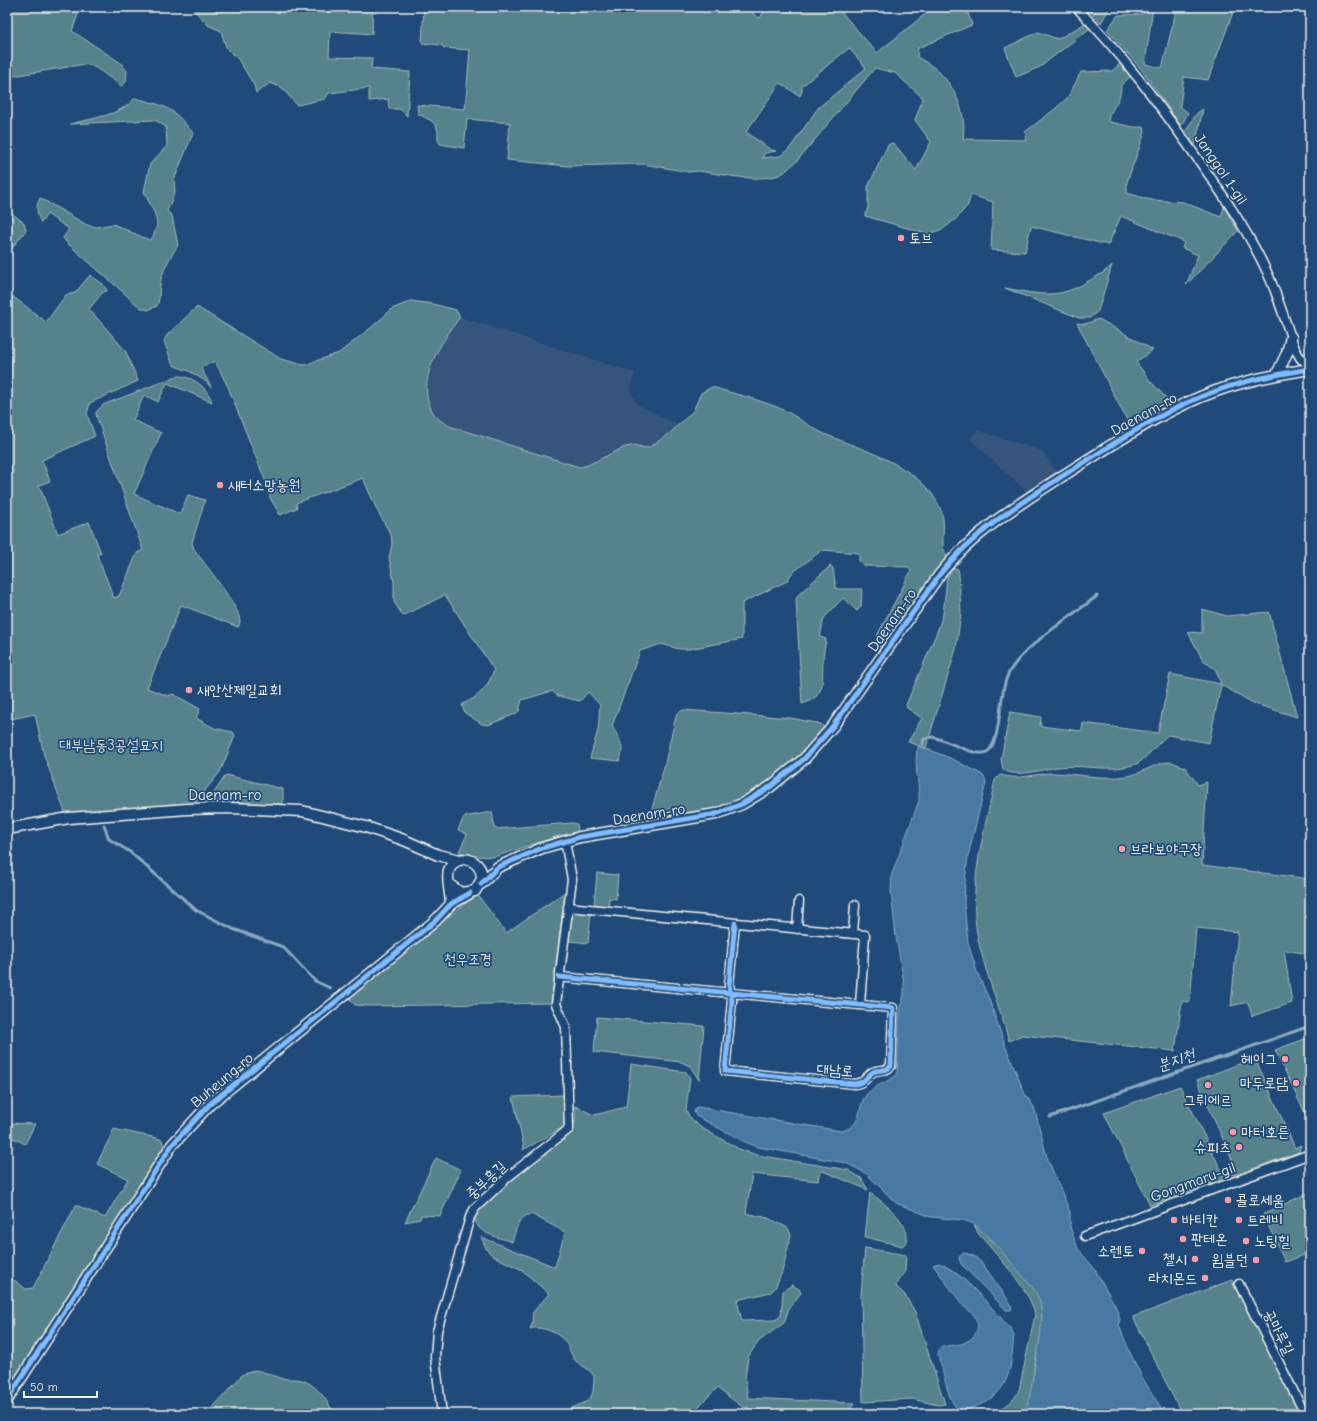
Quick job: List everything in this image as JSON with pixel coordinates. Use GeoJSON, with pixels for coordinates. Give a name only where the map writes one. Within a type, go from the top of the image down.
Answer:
{"type":"FeatureCollection","features":[{"type":"Feature","properties":{"kind":"street","name":"Janggol 1-gil"},"geometry":{"type":"LineString","coordinates":[[1076,7],[1126,61],[1155,98],[1242,225],[1278,296],[1291,337],[1301,358],[1310,365]]}},
{"type":"Feature","properties":{"kind":"street"},"geometry":{"type":"LineString","coordinates":[[1277,374],[1287,353],[1291,337]]}},
{"type":"Feature","properties":{"kind":"street","name":"Daenam-ro"},"geometry":{"type":"LineString","coordinates":[[498,867],[565,841],[705,817],[734,808],[761,793],[797,766],[821,740],[925,593],[953,558],[977,536],[1028,498],[1138,429],[1207,394],[1241,383],[1277,374],[1310,369]]}},
{"type":"Feature","properties":{"kind":"street","name":"Daenam-ro"},"geometry":{"type":"LineString","coordinates":[[7,829],[69,818],[187,809],[302,811],[366,826],[438,854],[460,860]]}},
{"type":"Feature","properties":{"kind":"street"},"geometry":{"type":"LineString","coordinates":[[559,977],[572,879],[565,841]]}},
{"type":"Feature","properties":{"kind":"street"},"geometry":{"type":"LineString","coordinates":[[438,854],[449,880],[452,904]]}},
{"type":"Feature","properties":{"kind":"street"},"geometry":{"type":"LineString","coordinates":[[449,880],[452,865],[460,860],[470,860],[498,867]]}},
{"type":"Feature","properties":{"kind":"street"},"geometry":{"type":"LineString","coordinates":[[475,862],[482,874],[481,884]]}},
{"type":"Feature","properties":{"kind":"street"},"geometry":{"type":"LineString","coordinates":[[449,880],[461,893],[470,893],[498,867]]}},
{"type":"Feature","properties":{"kind":"street","name":"Buheung-ro"},"geometry":{"type":"LineString","coordinates":[[7,1400],[172,1145],[184,1130],[210,1104],[435,921],[452,904],[470,893]]}},
{"type":"Feature","properties":{"kind":"street"},"geometry":{"type":"LineString","coordinates":[[797,929],[799,901]]}},
{"type":"Feature","properties":{"kind":"street"},"geometry":{"type":"LineString","coordinates":[[853,934],[855,905]]}},
{"type":"Feature","properties":{"kind":"street"},"geometry":{"type":"LineString","coordinates":[[568,907],[866,935],[860,1005]]}},
{"type":"Feature","properties":{"kind":"street","name":"대남로"},"geometry":{"type":"LineString","coordinates":[[559,977],[730,993],[893,1008],[891,1066],[886,1070],[873,1072],[866,1080],[855,1084],[725,1071],[732,1001],[730,993],[729,985],[735,923]]}},
{"type":"Feature","properties":{"kind":"street","name":"중부흥길"},"geometry":{"type":"LineString","coordinates":[[442,1414],[435,1346],[437,1331],[470,1217],[475,1208],[508,1177],[569,1129],[566,1027],[558,1012],[556,1004],[559,977]]}},
{"type":"Feature","properties":{"kind":"street","name":"Gongmaru-gil"},"geometry":{"type":"LineString","coordinates":[[1085,1236],[1310,1154]]}},
{"type":"Feature","properties":{"kind":"street","name":"공마루길"},"geometry":{"type":"LineString","coordinates":[[1239,1284],[1305,1414]]}},
{"type":"Feature","properties":{"kind":"shaded area"},"geometry":{"type":"Polygon","coordinates":[[[460,317],[635,373],[631,392],[638,405],[678,425],[650,447],[645,448],[634,445],[623,448],[588,465],[579,467],[449,426],[434,415],[426,396],[430,369],[446,335],[460,317]]]}},
{"type":"Feature","properties":{"kind":"shaded area"},"geometry":{"type":"Polygon","coordinates":[[[977,430],[1042,451],[1059,475],[1029,494],[970,439],[977,430]]]}},
{"type":"Feature","properties":{"kind":"shaded area"},"geometry":{"type":"Polygon","coordinates":[[[919,746],[950,758],[981,774],[985,778],[986,783],[968,856],[965,881],[964,904],[968,942],[977,972],[989,999],[1005,1045],[1025,1094],[1034,1107],[1047,1157],[1070,1212],[1070,1227],[1078,1249],[1094,1268],[1116,1307],[1120,1319],[1119,1326],[1131,1355],[1143,1379],[1165,1414],[1024,1414],[1029,1400],[1040,1338],[1042,1317],[1040,1301],[1033,1288],[992,1240],[974,1224],[963,1220],[931,1217],[896,1203],[867,1174],[846,1163],[758,1147],[743,1141],[696,1116],[694,1111],[697,1107],[841,1131],[848,1129],[856,1121],[863,1100],[869,1092],[897,1075],[899,1017],[904,994],[904,983],[896,937],[891,891],[892,874],[919,801],[916,757],[919,746]]]}},
{"type":"Feature","properties":{"kind":"shaded area"},"geometry":{"type":"Polygon","coordinates":[[[965,1253],[974,1256],[982,1263],[1009,1301],[1012,1307],[1011,1310],[1006,1310],[961,1264],[959,1258],[961,1254],[965,1253]]]}},
{"type":"Feature","properties":{"kind":"shaded area"},"geometry":{"type":"Polygon","coordinates":[[[939,1263],[968,1283],[1011,1329],[1014,1335],[1010,1368],[1003,1386],[997,1394],[988,1400],[966,1410],[959,1409],[953,1403],[938,1355],[940,1347],[962,1344],[973,1337],[976,1332],[977,1323],[973,1314],[964,1307],[933,1265],[939,1263]]]}},
{"type":"Feature","properties":{"kind":"green space"},"geometry":{"type":"Polygon","coordinates":[[[7,7],[81,7],[72,31],[121,63],[127,71],[126,82],[122,86],[96,68],[86,64],[7,77],[7,7]]]}},
{"type":"Feature","properties":{"kind":"green space"},"geometry":{"type":"Polygon","coordinates":[[[191,7],[373,7],[372,34],[330,31],[329,57],[372,58],[371,69],[410,72],[407,116],[400,109],[389,109],[388,99],[369,101],[369,88],[329,93],[325,99],[297,105],[281,87],[270,83],[256,93],[254,85],[238,59],[226,47],[221,31],[208,25],[191,7]]]}},
{"type":"Feature","properties":{"kind":"green space"},"geometry":{"type":"Polygon","coordinates":[[[424,7],[477,12],[478,7],[747,7],[753,10],[754,15],[760,18],[766,7],[837,7],[877,53],[934,7],[966,7],[972,25],[918,48],[917,57],[938,71],[955,93],[962,111],[964,130],[963,139],[1026,140],[1025,132],[1068,97],[1081,72],[1112,71],[1121,63],[1131,76],[1121,85],[1119,98],[1108,119],[1110,122],[1133,127],[1144,127],[1145,132],[1127,182],[1127,193],[1151,200],[1183,202],[1221,217],[1224,207],[1238,231],[1186,285],[1198,255],[1182,248],[1184,242],[1121,216],[1108,245],[1031,226],[1025,252],[991,250],[993,202],[971,195],[968,205],[956,219],[943,229],[928,234],[865,216],[868,207],[868,187],[888,145],[892,143],[895,145],[916,170],[931,142],[915,120],[923,98],[895,73],[875,68],[796,162],[784,172],[776,176],[767,178],[747,178],[698,171],[689,172],[643,164],[568,166],[507,160],[510,123],[467,119],[464,148],[440,144],[438,140],[438,130],[434,123],[418,114],[417,105],[465,109],[470,50],[444,48],[441,45],[422,43],[424,7]],[[849,48],[802,86],[800,96],[780,83],[746,132],[771,150],[776,151],[765,153],[762,158],[780,156],[790,148],[818,108],[866,68],[849,48]]]}},
{"type":"Feature","properties":{"kind":"green space"},"geometry":{"type":"Polygon","coordinates":[[[1085,7],[1110,7],[1101,23],[1085,7]]]}},
{"type":"Feature","properties":{"kind":"green space"},"geometry":{"type":"Polygon","coordinates":[[[1144,7],[1153,7],[1145,64],[1162,68],[1177,7],[1235,7],[1208,80],[1184,77],[1180,106],[1188,113],[1181,126],[1141,69],[1107,30],[1118,15],[1143,14],[1144,7]]]}},
{"type":"Feature","properties":{"kind":"green space"},"geometry":{"type":"Polygon","coordinates":[[[1086,23],[1090,28],[1040,67],[1016,77],[1005,48],[1038,32],[1058,39],[1086,23]]]}},
{"type":"Feature","properties":{"kind":"green space"},"geometry":{"type":"Polygon","coordinates":[[[135,98],[155,103],[168,109],[180,118],[193,133],[174,180],[175,192],[167,211],[172,216],[178,245],[163,274],[157,306],[148,310],[141,308],[66,242],[63,238],[69,229],[47,214],[41,223],[37,210],[37,204],[40,198],[87,225],[96,227],[113,224],[149,240],[153,237],[157,225],[155,214],[144,192],[150,164],[167,146],[166,127],[157,121],[152,120],[70,124],[114,113],[129,104],[135,98]]]}},
{"type":"Feature","properties":{"kind":"green space"},"geometry":{"type":"Polygon","coordinates":[[[1203,109],[1195,146],[1185,132],[1197,113],[1203,109]]]}},
{"type":"Feature","properties":{"kind":"green space"},"geometry":{"type":"Polygon","coordinates":[[[7,209],[24,223],[26,230],[7,255],[7,209]]]}},
{"type":"Feature","properties":{"kind":"green space"},"geometry":{"type":"Polygon","coordinates":[[[1112,265],[1098,311],[1090,318],[1079,318],[1005,288],[1040,294],[1060,293],[1080,286],[1103,273],[1112,265]]]}},
{"type":"Feature","properties":{"kind":"green space","name":"대부남동3공설묘지"},"geometry":{"type":"Polygon","coordinates":[[[90,275],[103,284],[107,291],[103,292],[89,309],[125,350],[138,381],[90,403],[87,414],[95,436],[42,460],[50,481],[39,485],[58,534],[89,522],[101,553],[97,555],[114,598],[119,596],[137,553],[143,550],[96,412],[103,405],[177,376],[194,380],[207,392],[212,402],[167,383],[158,402],[144,395],[133,420],[161,433],[134,494],[180,514],[188,495],[205,500],[192,543],[194,549],[228,595],[238,614],[240,623],[238,627],[181,605],[147,688],[168,696],[173,694],[200,709],[196,718],[214,728],[233,732],[235,736],[220,772],[194,804],[66,815],[44,755],[35,714],[7,720],[7,292],[46,322],[66,295],[75,293],[90,275]]]}},
{"type":"Feature","properties":{"kind":"green space"},"geometry":{"type":"Polygon","coordinates":[[[411,301],[433,304],[456,310],[460,317],[445,338],[432,363],[428,376],[428,402],[435,416],[449,426],[579,467],[588,465],[623,448],[634,445],[645,448],[650,447],[670,433],[693,411],[701,393],[712,387],[779,408],[827,435],[884,458],[910,473],[932,494],[942,512],[943,544],[945,553],[948,557],[878,655],[875,645],[878,634],[911,571],[908,567],[864,566],[859,561],[859,553],[822,550],[792,573],[787,581],[742,603],[742,639],[689,649],[679,649],[661,644],[640,651],[612,726],[622,747],[619,761],[590,758],[598,730],[600,705],[588,692],[580,701],[558,696],[552,691],[522,700],[519,711],[515,714],[488,725],[482,724],[465,713],[462,706],[483,690],[494,670],[445,595],[403,616],[394,602],[394,582],[389,558],[392,544],[391,535],[377,510],[363,478],[296,503],[297,508],[280,515],[270,498],[269,490],[228,387],[215,361],[201,368],[211,387],[205,381],[189,371],[175,366],[172,363],[164,341],[168,334],[197,307],[281,359],[304,365],[339,353],[392,309],[411,301]]]}},
{"type":"Feature","properties":{"kind":"green space"},"geometry":{"type":"Polygon","coordinates":[[[1099,319],[1153,350],[1136,362],[1151,382],[1173,405],[1131,428],[1077,323],[1085,324],[1099,319]]]}},
{"type":"Feature","properties":{"kind":"green space"},"geometry":{"type":"Polygon","coordinates":[[[830,566],[833,568],[836,589],[862,589],[861,607],[857,611],[843,598],[824,618],[820,637],[826,639],[823,656],[821,688],[815,697],[802,704],[796,599],[798,595],[830,566]]]}},
{"type":"Feature","properties":{"kind":"green space"},"geometry":{"type":"Polygon","coordinates":[[[953,568],[958,569],[959,574],[961,613],[956,649],[926,748],[908,742],[922,718],[907,708],[906,705],[937,632],[943,614],[947,578],[953,568]]]}},
{"type":"Feature","properties":{"kind":"green space"},"geometry":{"type":"Polygon","coordinates":[[[1202,609],[1227,616],[1269,612],[1297,717],[1255,704],[1221,685],[1209,743],[1168,735],[1140,762],[1126,767],[1106,768],[1067,766],[1021,773],[1008,772],[1003,769],[1001,759],[1010,712],[1041,717],[1040,726],[1082,731],[1083,723],[1158,733],[1170,674],[1221,684],[1216,670],[1203,660],[1188,632],[1202,633],[1202,609]]]}},
{"type":"Feature","properties":{"kind":"green space"},"geometry":{"type":"Polygon","coordinates":[[[684,710],[791,718],[821,724],[825,729],[790,766],[748,797],[717,810],[648,822],[663,771],[677,713],[684,710]]]}},
{"type":"Feature","properties":{"kind":"green space"},"geometry":{"type":"Polygon","coordinates":[[[1165,762],[1171,762],[1185,767],[1198,785],[1207,782],[1202,865],[1310,879],[1310,954],[1284,950],[1292,1003],[1252,1016],[1248,1002],[1231,1006],[1238,932],[1196,928],[1190,1002],[1182,1001],[1175,1051],[1022,1035],[1009,1041],[981,952],[975,919],[976,879],[982,839],[995,780],[1000,775],[1008,777],[1021,777],[1047,773],[1119,777],[1134,775],[1165,762]]]}},
{"type":"Feature","properties":{"kind":"green space"},"geometry":{"type":"Polygon","coordinates":[[[226,775],[283,789],[283,804],[217,803],[213,800],[212,796],[226,775]]]}},
{"type":"Feature","properties":{"kind":"green space"},"geometry":{"type":"Polygon","coordinates":[[[492,812],[495,829],[572,823],[577,824],[578,832],[558,836],[494,857],[474,856],[459,852],[467,834],[458,830],[464,817],[492,812]]]}},
{"type":"Feature","properties":{"kind":"green space"},"geometry":{"type":"Polygon","coordinates":[[[597,873],[618,875],[616,899],[609,898],[608,906],[594,905],[597,873]]]}},
{"type":"Feature","properties":{"kind":"green space","name":"천우조경"},"geometry":{"type":"Polygon","coordinates":[[[565,892],[551,1003],[371,1006],[355,1005],[350,999],[352,994],[477,894],[506,933],[565,892]]]}},
{"type":"Feature","properties":{"kind":"green space"},"geometry":{"type":"Polygon","coordinates":[[[579,912],[591,914],[588,943],[569,941],[571,920],[575,914],[579,912]]]}},
{"type":"Feature","properties":{"kind":"green space"},"geometry":{"type":"Polygon","coordinates":[[[597,1017],[704,1026],[699,1080],[690,1066],[681,1062],[594,1052],[597,1017]]]}},
{"type":"Feature","properties":{"kind":"green space"},"geometry":{"type":"Polygon","coordinates":[[[1310,1037],[1310,1124],[1275,1050],[1310,1037]]]}},
{"type":"Feature","properties":{"kind":"green space"},"geometry":{"type":"Polygon","coordinates":[[[1255,1058],[1295,1148],[1301,1145],[1299,1152],[1236,1175],[1231,1174],[1237,1171],[1197,1080],[1255,1058]]]}},
{"type":"Feature","properties":{"kind":"green space"},"geometry":{"type":"Polygon","coordinates":[[[631,1064],[686,1072],[690,1078],[686,1110],[689,1116],[700,1127],[739,1149],[757,1155],[848,1170],[861,1178],[868,1190],[823,1171],[819,1174],[818,1181],[752,1174],[746,1213],[768,1218],[788,1228],[791,1235],[782,1272],[775,1288],[771,1292],[737,1300],[742,1321],[775,1320],[781,1316],[783,1291],[792,1285],[799,1289],[801,1293],[789,1308],[784,1323],[759,1341],[748,1357],[745,1378],[748,1398],[855,1403],[847,1414],[785,1414],[785,1412],[748,1410],[748,1407],[744,1408],[717,1388],[691,1414],[564,1414],[570,1409],[586,1402],[589,1399],[592,1395],[594,1376],[575,1360],[566,1343],[555,1333],[539,1328],[530,1329],[533,1312],[549,1294],[522,1270],[493,1256],[487,1250],[481,1237],[555,1267],[565,1232],[531,1214],[527,1215],[520,1221],[512,1242],[483,1231],[476,1222],[475,1216],[493,1194],[533,1161],[571,1133],[575,1121],[575,1106],[594,1115],[626,1107],[631,1064]]]}},
{"type":"Feature","properties":{"kind":"green space"},"geometry":{"type":"Polygon","coordinates":[[[1180,1086],[1224,1176],[1221,1180],[1150,1205],[1104,1113],[1180,1086]]]}},
{"type":"Feature","properties":{"kind":"green space"},"geometry":{"type":"Polygon","coordinates":[[[563,1095],[565,1122],[562,1128],[523,1150],[524,1148],[513,1097],[563,1095]]]}},
{"type":"Feature","properties":{"kind":"green space"},"geometry":{"type":"Polygon","coordinates":[[[7,1123],[35,1124],[25,1144],[7,1135],[7,1123]]]}},
{"type":"Feature","properties":{"kind":"green space"},"geometry":{"type":"Polygon","coordinates":[[[114,1129],[157,1138],[162,1140],[164,1146],[7,1391],[7,1275],[26,1289],[33,1288],[76,1205],[105,1218],[128,1179],[97,1164],[114,1129]]]}},
{"type":"Feature","properties":{"kind":"green space"},"geometry":{"type":"Polygon","coordinates":[[[436,1158],[461,1170],[440,1216],[421,1215],[420,1219],[405,1222],[436,1158]]]}},
{"type":"Feature","properties":{"kind":"green space"},"geometry":{"type":"Polygon","coordinates":[[[870,1192],[889,1208],[900,1220],[907,1234],[907,1242],[902,1246],[865,1237],[870,1192]]]}},
{"type":"Feature","properties":{"kind":"green space"},"geometry":{"type":"Polygon","coordinates":[[[1310,1192],[1310,1253],[1285,1262],[1263,1214],[1310,1192]]]}},
{"type":"Feature","properties":{"kind":"green space"},"geometry":{"type":"Polygon","coordinates":[[[974,1224],[1002,1250],[1022,1272],[1031,1283],[1041,1303],[1041,1333],[1030,1396],[1024,1414],[984,1414],[1009,1404],[1016,1396],[1019,1390],[1035,1315],[1032,1305],[1019,1283],[978,1233],[974,1224]]]}},
{"type":"Feature","properties":{"kind":"green space"},"geometry":{"type":"Polygon","coordinates":[[[865,1248],[906,1255],[905,1271],[897,1282],[896,1286],[905,1295],[915,1312],[945,1404],[938,1405],[912,1399],[863,1402],[861,1294],[865,1248]]]}},
{"type":"Feature","properties":{"kind":"green space"},"geometry":{"type":"Polygon","coordinates":[[[1232,1280],[1300,1414],[1182,1414],[1133,1317],[1232,1280]]]}},
{"type":"Feature","properties":{"kind":"green space"},"geometry":{"type":"Polygon","coordinates":[[[256,1370],[281,1378],[300,1379],[307,1382],[321,1394],[329,1404],[334,1414],[207,1414],[242,1375],[256,1370]]]}},
{"type":"Feature","properties":{"kind":"waterway"},"geometry":{"type":"LineString","coordinates":[[922,747],[924,739],[932,737],[968,750],[982,753],[987,752],[992,747],[995,739],[1004,685],[1013,666],[1034,644],[1097,596]]}},
{"type":"Feature","properties":{"kind":"waterway"},"geometry":{"type":"LineString","coordinates":[[104,825],[109,839],[130,852],[196,910],[233,929],[283,947],[315,981],[330,988]]}},
{"type":"Feature","properties":{"kind":"waterway","name":"분지천"},"geometry":{"type":"LineString","coordinates":[[1050,1117],[1310,1026]]}},
{"type":"Feature","properties":{"kind":"cycle path"},"geometry":{"type":"LineString","coordinates":[[481,884],[498,867],[542,848],[580,837],[716,814],[742,804],[770,787],[804,759],[833,726],[940,574],[954,558],[986,529],[1021,503],[1126,436],[1197,398],[1250,381],[1310,369]]}},
{"type":"Feature","properties":{"kind":"cycle path"},"geometry":{"type":"LineString","coordinates":[[7,1400],[172,1145],[210,1104],[435,921],[451,904],[470,893]]}},
{"type":"Feature","properties":{"kind":"cycle path"},"geometry":{"type":"LineString","coordinates":[[559,977],[726,992],[768,996],[810,1000],[893,1008],[891,1066],[885,1070],[873,1072],[864,1081],[855,1084],[725,1071],[732,1001],[729,985],[735,923]]}},
{"type":"Feature","properties":{"kind":"place","name":"토브"},"geometry":{"type":"Point","coordinates":[901,238]}},
{"type":"Feature","properties":{"kind":"place","name":"새터소망농원"},"geometry":{"type":"Point","coordinates":[220,485]}},
{"type":"Feature","properties":{"kind":"place","name":"새안산제일교회"},"geometry":{"type":"Point","coordinates":[189,690]}},
{"type":"Feature","properties":{"kind":"place","name":"브라보야구장"},"geometry":{"type":"Point","coordinates":[1122,849]}},
{"type":"Feature","properties":{"kind":"place","name":"헤이그"},"geometry":{"type":"Point","coordinates":[1285,1059]}},
{"type":"Feature","properties":{"kind":"place","name":"마두로담"},"geometry":{"type":"Point","coordinates":[1296,1083]}},
{"type":"Feature","properties":{"kind":"place","name":"그뤼에르"},"geometry":{"type":"Point","coordinates":[1208,1085]}},
{"type":"Feature","properties":{"kind":"place","name":"마터호른"},"geometry":{"type":"Point","coordinates":[1233,1132]}},
{"type":"Feature","properties":{"kind":"place","name":"슈피츠"},"geometry":{"type":"Point","coordinates":[1239,1147]}},
{"type":"Feature","properties":{"kind":"place","name":"콜로세움"},"geometry":{"type":"Point","coordinates":[1228,1200]}},
{"type":"Feature","properties":{"kind":"place","name":"바티칸"},"geometry":{"type":"Point","coordinates":[1174,1220]}},
{"type":"Feature","properties":{"kind":"place","name":"트레비"},"geometry":{"type":"Point","coordinates":[1239,1220]}},
{"type":"Feature","properties":{"kind":"place","name":"판테온"},"geometry":{"type":"Point","coordinates":[1183,1239]}},
{"type":"Feature","properties":{"kind":"place","name":"노팅힐"},"geometry":{"type":"Point","coordinates":[1246,1241]}},
{"type":"Feature","properties":{"kind":"place","name":"소렌토"},"geometry":{"type":"Point","coordinates":[1142,1251]}},
{"type":"Feature","properties":{"kind":"place","name":"첼시"},"geometry":{"type":"Point","coordinates":[1195,1259]}},
{"type":"Feature","properties":{"kind":"place","name":"윔블던"},"geometry":{"type":"Point","coordinates":[1256,1260]}},
{"type":"Feature","properties":{"kind":"place","name":"라치몬드"},"geometry":{"type":"Point","coordinates":[1205,1278]}}]}
